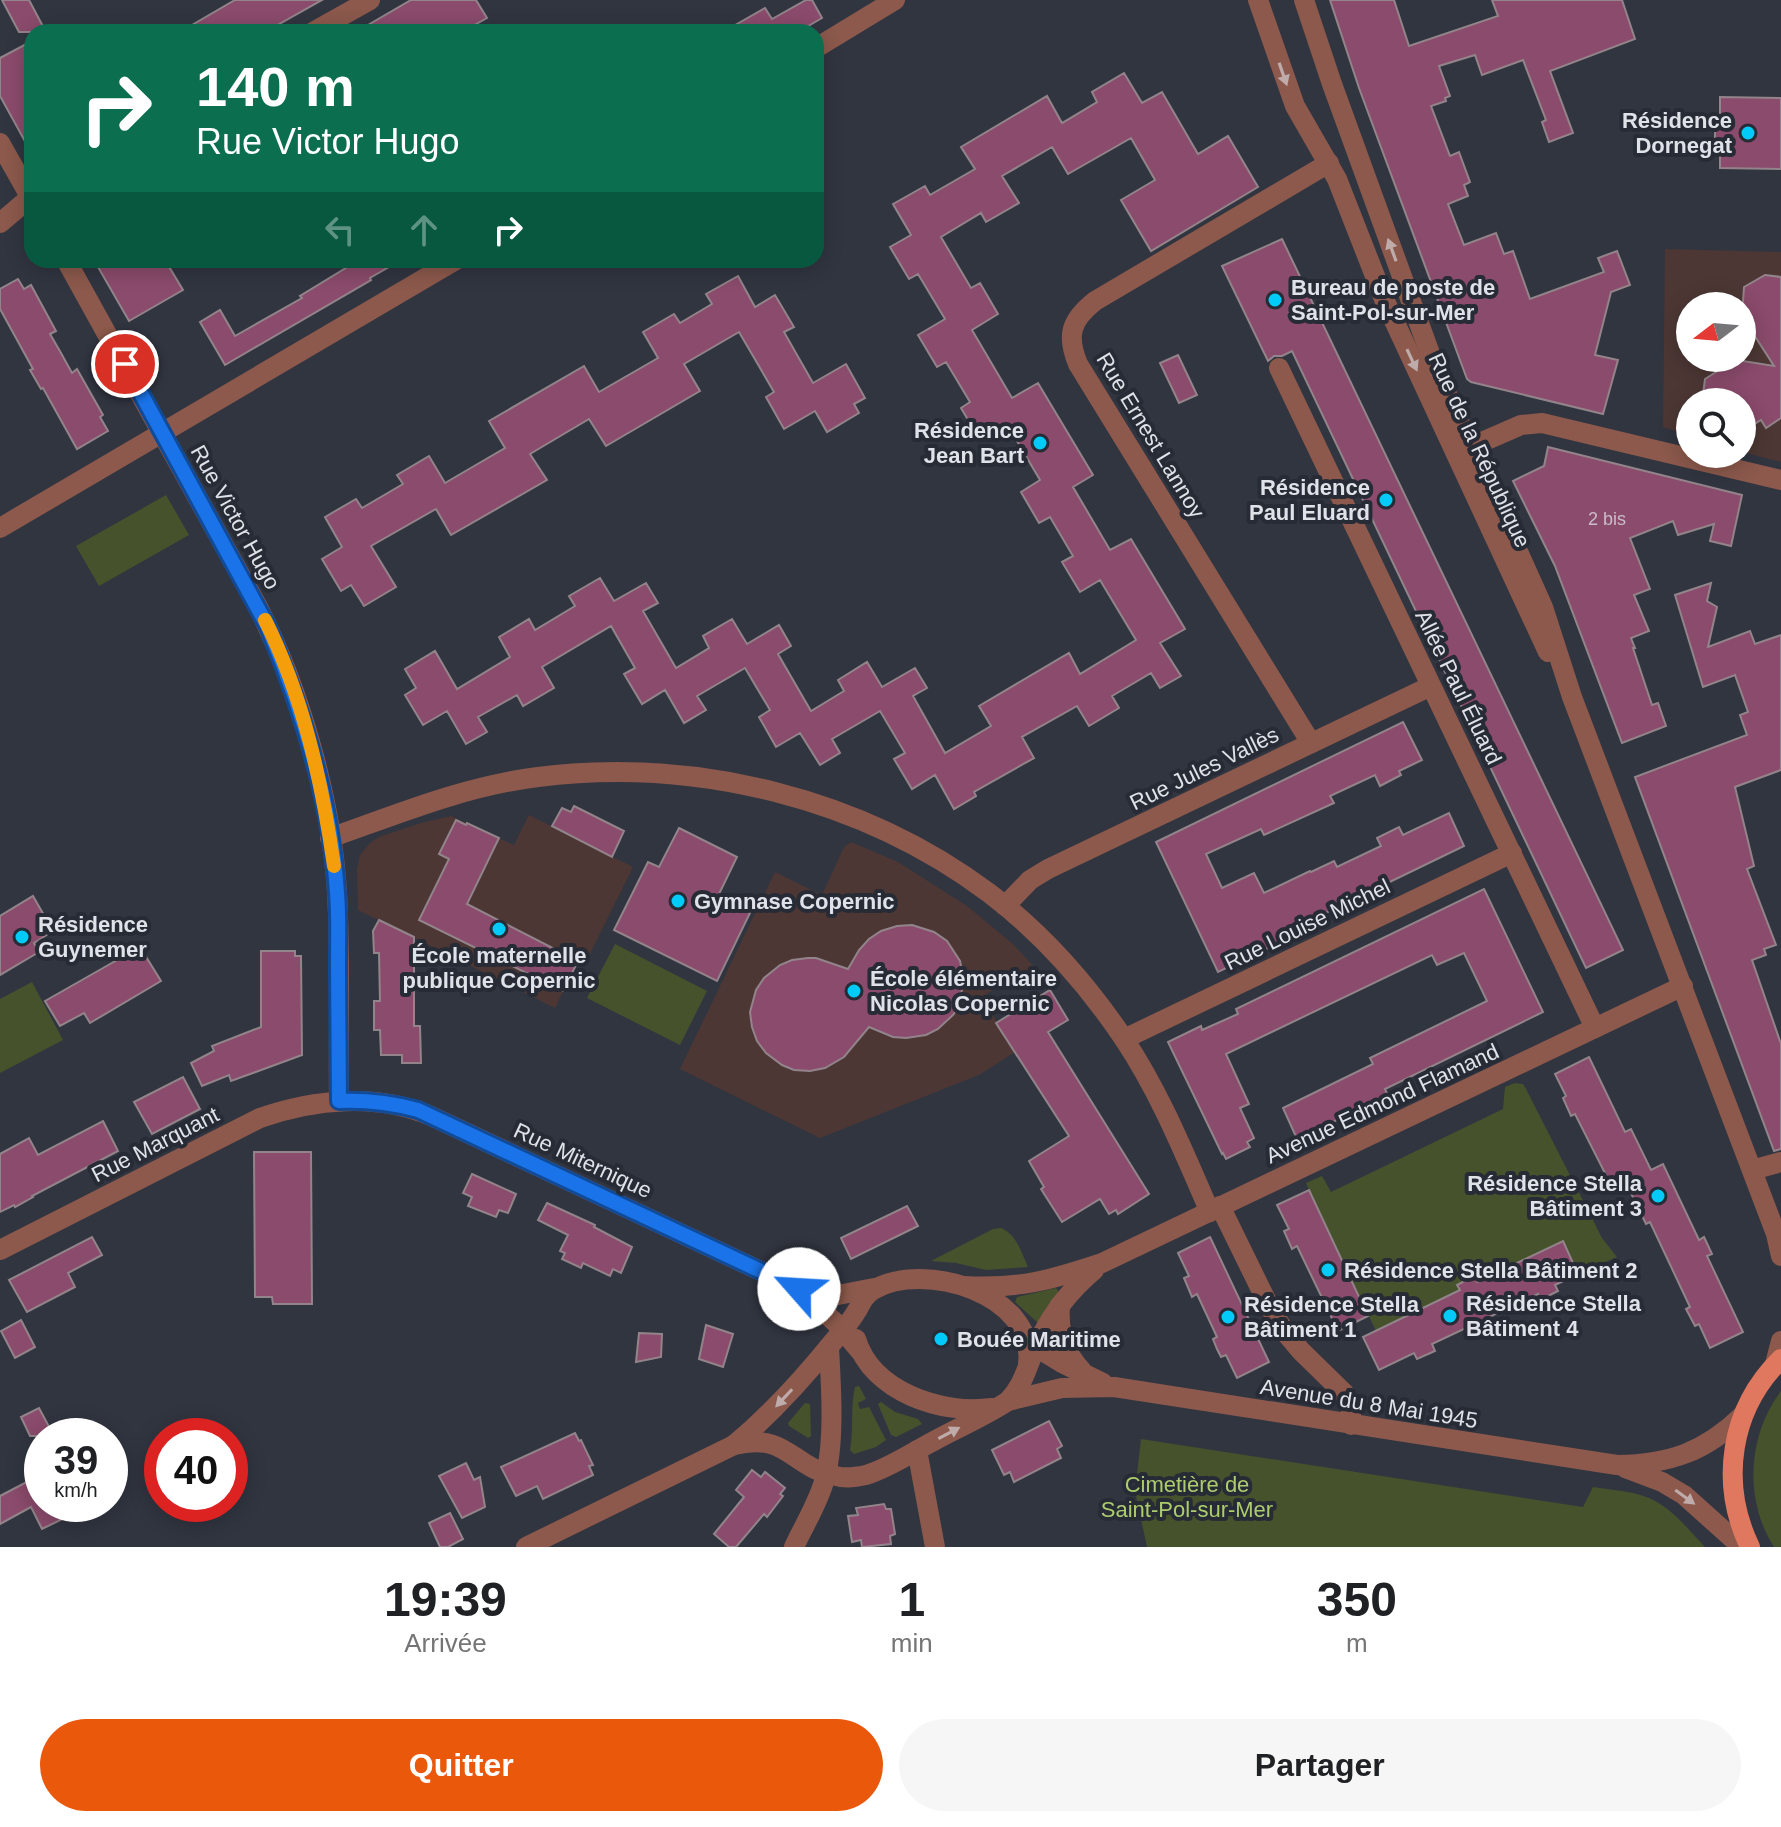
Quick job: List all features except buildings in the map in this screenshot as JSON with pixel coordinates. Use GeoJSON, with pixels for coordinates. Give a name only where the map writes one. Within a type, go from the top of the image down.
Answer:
{"type":"FeatureCollection","features":[{"type":"Feature","properties":{"kind":"main road"},"geometry":{"type":"LineString","coordinates":[[1750,1547],[1736,1511],[1732,1474],[1736,1436],[1753,1394],[1778,1362]]}},
{"type":"Feature","properties":{"kind":"street"},"geometry":{"type":"LineString","coordinates":[[327,24],[370,0]]}},
{"type":"Feature","properties":{"kind":"street","name":"Rue de la République"},"geometry":{"type":"LineString","coordinates":[[1258,0],[1295,106],[1329,163],[1384,299],[1462,450]]}},
{"type":"Feature","properties":{"kind":"street","name":"Rue de la République"},"geometry":{"type":"LineString","coordinates":[[1304,0],[1462,450],[1538,633],[1572,697],[1779,1238],[1781,1256]]}},
{"type":"Feature","properties":{"kind":"street"},"geometry":{"type":"LineString","coordinates":[[824,43],[895,2]]}},
{"type":"Feature","properties":{"kind":"street"},"geometry":{"type":"LineString","coordinates":[[0,143],[24,186]]}},
{"type":"Feature","properties":{"kind":"street","name":"Rue Ernest Lannoy"},"geometry":{"type":"LineString","coordinates":[[1311,743],[1078,364],[1071,337],[1076,320],[1095,301],[1329,163]]}},
{"type":"Feature","properties":{"kind":"street"},"geometry":{"type":"LineString","coordinates":[[0,223],[24,204]]}},
{"type":"Feature","properties":{"kind":"street","name":"Rue Victor Hugo"},"geometry":{"type":"LineString","coordinates":[[70,268],[258,607],[284,665],[313,755],[337,891],[339,1101]]}},
{"type":"Feature","properties":{"kind":"street"},"geometry":{"type":"LineString","coordinates":[[0,528],[442,268]]}},
{"type":"Feature","properties":{"kind":"street","name":"Allée Paul Éluard"},"geometry":{"type":"LineString","coordinates":[[1279,368],[1595,1028]]}},
{"type":"Feature","properties":{"kind":"street"},"geometry":{"type":"LineString","coordinates":[[1462,450],[1521,425],[1542,423],[1781,480]]}},
{"type":"Feature","properties":{"kind":"street","name":"Rue Jules Vallès"},"geometry":{"type":"LineString","coordinates":[[1005,906],[1030,880],[1048,869],[1431,686]]}},
{"type":"Feature","properties":{"kind":"street"},"geometry":{"type":"LineString","coordinates":[[330,838],[437,799],[479,788],[537,777],[641,772],[743,784],[787,795],[873,826],[938,860],[1005,906],[1063,960],[1091,993],[1145,1072],[1215,1209],[1279,1324],[1295,1345],[1344,1393],[1351,1407],[1351,1425]]}},
{"type":"Feature","properties":{"kind":"street","name":"Rue Louise Michel"},"geometry":{"type":"LineString","coordinates":[[1124,1039],[1512,853]]}},
{"type":"Feature","properties":{"kind":"street","name":"Avenue Edmond Flamand"},"geometry":{"type":"LineString","coordinates":[[1102,1263],[1683,986]]}},
{"type":"Feature","properties":{"kind":"street","name":"Rue Marquant"},"geometry":{"type":"LineString","coordinates":[[0,1250],[260,1118],[291,1108],[339,1101]]}},
{"type":"Feature","properties":{"kind":"street","name":"Rue Miternique"},"geometry":{"type":"LineString","coordinates":[[339,1101],[368,1101],[418,1110],[799,1289]]}},
{"type":"Feature","properties":{"kind":"street"},"geometry":{"type":"LineString","coordinates":[[1752,1170],[1781,1162]]}},
{"type":"Feature","properties":{"kind":"street"},"geometry":{"type":"LineString","coordinates":[[799,1289],[838,1295],[914,1279],[1001,1288],[1055,1278],[1102,1263]]}},
{"type":"Feature","properties":{"kind":"street"},"geometry":{"type":"LineString","coordinates":[[526,1547],[734,1445],[752,1441],[773,1444],[826,1474],[863,1476],[884,1468],[1006,1402],[1021,1385],[1030,1351],[1060,1305],[1102,1263]]}},
{"type":"Feature","properties":{"kind":"street"},"geometry":{"type":"LineString","coordinates":[[964,1286],[1000,1305],[1017,1324],[1030,1351],[1114,1387]]}},
{"type":"Feature","properties":{"kind":"street"},"geometry":{"type":"LineString","coordinates":[[734,1445],[780,1403],[843,1330],[864,1298],[878,1287]]}},
{"type":"Feature","properties":{"kind":"street"},"geometry":{"type":"LineString","coordinates":[[799,1289],[843,1330],[869,1365],[885,1380],[927,1401],[972,1409],[990,1408],[1062,1388],[1114,1387]]}},
{"type":"Feature","properties":{"kind":"street"},"geometry":{"type":"LineString","coordinates":[[1060,1305],[1065,1348],[1084,1374]]}},
{"type":"Feature","properties":{"kind":"street"},"geometry":{"type":"LineString","coordinates":[[858,1309],[855,1331],[861,1352]]}},
{"type":"Feature","properties":{"kind":"street"},"geometry":{"type":"LineString","coordinates":[[1778,1362],[1781,1341]]}},
{"type":"Feature","properties":{"kind":"street"},"geometry":{"type":"LineString","coordinates":[[794,1547],[826,1474],[831,1418],[829,1347]]}},
{"type":"Feature","properties":{"kind":"street","name":"Avenue du 8 Mai 1945"},"geometry":{"type":"LineString","coordinates":[[1114,1387],[1617,1465],[1648,1464],[1690,1453],[1722,1434],[1743,1415]]}},
{"type":"Feature","properties":{"kind":"street"},"geometry":{"type":"LineString","coordinates":[[917,1450],[935,1547]]}},
{"type":"Feature","properties":{"kind":"street","name":"Avenue du 8 Mai 1945"},"geometry":{"type":"LineString","coordinates":[[1617,1465],[1662,1482],[1684,1495],[1742,1547]]}},
{"type":"Feature","properties":{"kind":"shaded area"},"geometry":{"type":"Polygon","coordinates":[[[1665,249],[1781,252],[1781,462],[1756,456],[1756,388],[1676,388],[1676,431],[1663,427],[1665,249]]]}},
{"type":"Feature","properties":{"kind":"shaded area","name":"École maternelle publique Copernic"},"geometry":{"type":"Polygon","coordinates":[[[529,815],[633,867],[585,964],[578,961],[555,1008],[358,910],[357,869],[360,855],[379,837],[451,816],[514,845],[529,815]]]}},
{"type":"Feature","properties":{"kind":"shaded area","name":"École élémentaire Nicolas Copernic"},"geometry":{"type":"Polygon","coordinates":[[[851,842],[898,862],[967,906],[1013,944],[1039,972],[1018,986],[1005,982],[982,997],[1015,1052],[979,1075],[820,1138],[680,1069],[775,872],[822,895],[844,847],[851,842]]]}},
{"type":"Feature","properties":{"kind":"green space"},"geometry":{"type":"Polygon","coordinates":[[[166,495],[189,535],[99,586],[76,546],[166,495]]]}},
{"type":"Feature","properties":{"kind":"green space"},"geometry":{"type":"Polygon","coordinates":[[[615,944],[707,991],[680,1045],[587,998],[615,944]]]}},
{"type":"Feature","properties":{"kind":"green space"},"geometry":{"type":"Polygon","coordinates":[[[32,982],[63,1040],[0,1073],[0,999],[32,982]]]}},
{"type":"Feature","properties":{"kind":"green space"},"geometry":{"type":"Polygon","coordinates":[[[1523,1084],[1526,1089],[1602,1238],[1617,1257],[1578,1274],[1563,1241],[1477,1282],[1474,1277],[1457,1284],[1460,1290],[1376,1331],[1306,1183],[1322,1176],[1331,1192],[1503,1109],[1505,1087],[1523,1084]]]}},
{"type":"Feature","properties":{"kind":"green space"},"geometry":{"type":"Polygon","coordinates":[[[1001,1228],[1015,1239],[1028,1267],[986,1270],[931,1261],[993,1229],[1001,1228]]]}},
{"type":"Feature","properties":{"kind":"green space"},"geometry":{"type":"Polygon","coordinates":[[[1056,1288],[1060,1293],[1039,1324],[1015,1302],[1017,1297],[1056,1288]]]}},
{"type":"Feature","properties":{"kind":"green space"},"geometry":{"type":"Polygon","coordinates":[[[859,1386],[866,1399],[858,1403],[860,1409],[869,1407],[886,1440],[876,1447],[854,1454],[850,1450],[853,1403],[855,1387],[859,1386]]]}},
{"type":"Feature","properties":{"kind":"green space"},"geometry":{"type":"Polygon","coordinates":[[[1781,1391],[1781,1547],[1774,1547],[1758,1509],[1754,1468],[1761,1428],[1781,1391]]]}},
{"type":"Feature","properties":{"kind":"green space"},"geometry":{"type":"Polygon","coordinates":[[[881,1402],[895,1412],[918,1419],[922,1424],[896,1437],[891,1435],[878,1404],[881,1402]]]}},
{"type":"Feature","properties":{"kind":"green space"},"geometry":{"type":"Polygon","coordinates":[[[805,1403],[810,1404],[811,1436],[808,1438],[788,1423],[805,1403]]]}},
{"type":"Feature","properties":{"kind":"green space","name":"Cimetière de Saint-Pol-sur-Mer"},"geometry":{"type":"Polygon","coordinates":[[[1141,1439],[1583,1507],[1593,1487],[1629,1492],[1665,1507],[1705,1547],[1147,1547],[1135,1491],[1141,1439]]]}},
{"type":"Feature","properties":{"kind":"slow traffic"},"geometry":{"type":"LineString","coordinates":[[265,620],[298,703],[313,755],[334,866]]}},
{"type":"Feature","properties":{"kind":"place","name":"Résidence Dornegat"},"geometry":{"type":"Point","coordinates":[1748,133]}},
{"type":"Feature","properties":{"kind":"place","name":"Bureau de poste de Saint-Pol-sur-Mer"},"geometry":{"type":"Point","coordinates":[1275,300]}},
{"type":"Feature","properties":{"kind":"place","name":"Résidence Jean Bart"},"geometry":{"type":"Point","coordinates":[1040,443]}},
{"type":"Feature","properties":{"kind":"place","name":"Résidence Paul Eluard"},"geometry":{"type":"Point","coordinates":[1386,500]}},
{"type":"Feature","properties":{"kind":"place","name":"Gymnase Copernic"},"geometry":{"type":"Point","coordinates":[678,901]}},
{"type":"Feature","properties":{"kind":"place","name":"École maternelle publique Copernic"},"geometry":{"type":"Point","coordinates":[499,929]}},
{"type":"Feature","properties":{"kind":"place","name":"Résidence Guynemer"},"geometry":{"type":"Point","coordinates":[22,937]}},
{"type":"Feature","properties":{"kind":"place","name":"École élémentaire Nicolas Copernic"},"geometry":{"type":"Point","coordinates":[854,991]}},
{"type":"Feature","properties":{"kind":"place","name":"Résidence Stella Bâtiment 3"},"geometry":{"type":"Point","coordinates":[1658,1196]}},
{"type":"Feature","properties":{"kind":"place","name":"Résidence Stella Bâtiment 2"},"geometry":{"type":"Point","coordinates":[1328,1270]}},
{"type":"Feature","properties":{"kind":"place","name":"Résidence Stella Bâtiment 4"},"geometry":{"type":"Point","coordinates":[1450,1316]}},
{"type":"Feature","properties":{"kind":"place","name":"Résidence Stella Bâtiment 1"},"geometry":{"type":"Point","coordinates":[1228,1317]}},
{"type":"Feature","properties":{"kind":"place","name":"Bouée Maritime"},"geometry":{"type":"Point","coordinates":[941,1339]}},
{"type":"Feature","properties":{"kind":"route"},"geometry":{"type":"LineString","coordinates":[[125,364],[268,627],[298,703],[318,777],[337,891],[339,1101],[368,1101],[418,1110],[799,1289]]}}]}
